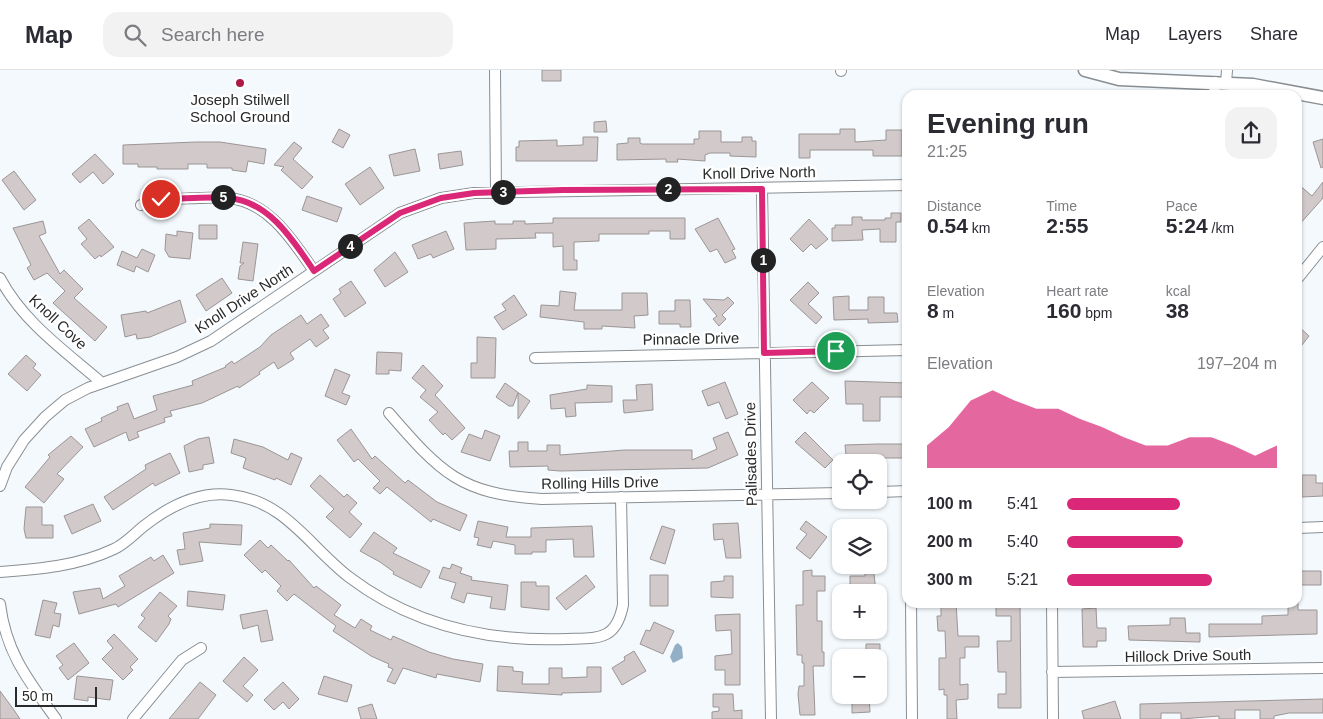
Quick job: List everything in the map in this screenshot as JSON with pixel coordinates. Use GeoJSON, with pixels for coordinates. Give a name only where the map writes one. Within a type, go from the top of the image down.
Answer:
{"type":"FeatureCollection","features":[{"type":"Feature","properties":{"kind":"street"},"geometry":{"type":"LineString","coordinates":[[495,70],[496,193]]}},
{"type":"Feature","properties":{"kind":"street"},"geometry":{"type":"LineString","coordinates":[[1084,70],[1119,79],[1220,82],[1282,90]]}},
{"type":"Feature","properties":{"kind":"street"},"geometry":{"type":"LineString","coordinates":[[1302,94],[1323,98]]}},
{"type":"Feature","properties":{"kind":"street","name":"Knoll Drive North"},"geometry":{"type":"LineString","coordinates":[[0,486],[4,465],[45,417],[66,400],[102,383],[177,357],[210,341],[383,223],[417,206],[449,197],[496,193],[902,185]]}},
{"type":"Feature","properties":{"kind":"street","name":"Palisades Drive"},"geometry":{"type":"LineString","coordinates":[[762,189],[771,719]]}},
{"type":"Feature","properties":{"kind":"street"},"geometry":{"type":"LineString","coordinates":[[141,205],[161,199],[222,197],[241,200],[263,211],[278,224],[314,271]]}},
{"type":"Feature","properties":{"kind":"street"},"geometry":{"type":"LineString","coordinates":[[1302,273],[1323,247]]}},
{"type":"Feature","properties":{"kind":"street","name":"Knoll Cove"},"geometry":{"type":"LineString","coordinates":[[0,278],[18,308],[102,383]]}},
{"type":"Feature","properties":{"kind":"street","name":"Pinnacle Drive"},"geometry":{"type":"LineString","coordinates":[[535,358],[902,350]]}},
{"type":"Feature","properties":{"kind":"street","name":"Rolling Hills Drive"},"geometry":{"type":"LineString","coordinates":[[390,413],[432,461],[451,476],[496,495],[526,498],[621,498],[832,493]]}},
{"type":"Feature","properties":{"kind":"street"},"geometry":{"type":"LineString","coordinates":[[887,492],[902,492]]}},
{"type":"Feature","properties":{"kind":"street"},"geometry":{"type":"LineString","coordinates":[[0,572],[54,567],[90,559],[117,548],[154,518],[175,506],[198,498],[230,495],[252,499],[281,513],[349,577],[410,613],[448,627],[498,637],[581,639],[607,635],[620,622],[622,606],[621,498]]}},
{"type":"Feature","properties":{"kind":"street"},"geometry":{"type":"LineString","coordinates":[[1302,528],[1323,527]]}},
{"type":"Feature","properties":{"kind":"street"},"geometry":{"type":"LineString","coordinates":[[0,604],[6,640],[13,656],[56,719]]}},
{"type":"Feature","properties":{"kind":"street"},"geometry":{"type":"LineString","coordinates":[[911,608],[912,719]]}},
{"type":"Feature","properties":{"kind":"street"},"geometry":{"type":"LineString","coordinates":[[1052,608],[1053,719]]}},
{"type":"Feature","properties":{"kind":"street"},"geometry":{"type":"LineString","coordinates":[[133,719],[182,660],[201,648]]}},
{"type":"Feature","properties":{"kind":"street","name":"Hillock Drive South"},"geometry":{"type":"LineString","coordinates":[[1052,672],[1323,668]]}},
{"type":"Feature","properties":{"kind":"water"},"geometry":{"type":"Polygon","coordinates":[[[678,643],[682,647],[683,658],[673,663],[670,657],[675,645],[678,643]]]}},
{"type":"Feature","properties":{"kind":"building"},"geometry":{"type":"Polygon","coordinates":[[[542,70],[561,70],[561,81],[542,81],[542,70]]]}},
{"type":"Feature","properties":{"kind":"building"},"geometry":{"type":"Polygon","coordinates":[[[606,121],[607,132],[594,132],[594,122],[606,121]]]}},
{"type":"Feature","properties":{"kind":"building"},"geometry":{"type":"Polygon","coordinates":[[[339,129],[350,135],[343,148],[332,142],[339,129]]]}},
{"type":"Feature","properties":{"kind":"building"},"geometry":{"type":"Polygon","coordinates":[[[840,129],[855,129],[855,142],[886,140],[886,130],[902,130],[902,156],[873,156],[873,150],[810,150],[810,158],[799,158],[799,134],[840,134],[840,129]]]}},
{"type":"Feature","properties":{"kind":"building"},"geometry":{"type":"Polygon","coordinates":[[[699,131],[721,131],[721,142],[742,142],[742,137],[752,137],[752,141],[756,141],[756,157],[730,156],[730,153],[710,153],[705,155],[705,161],[677,159],[678,162],[666,162],[666,159],[617,160],[617,144],[628,143],[628,138],[640,138],[640,143],[642,144],[694,144],[694,139],[699,139],[699,131]]]}},
{"type":"Feature","properties":{"kind":"building"},"geometry":{"type":"Polygon","coordinates":[[[583,137],[598,137],[597,161],[516,161],[516,147],[519,147],[519,141],[557,140],[557,146],[583,145],[583,137]]]}},
{"type":"Feature","properties":{"kind":"building"},"geometry":{"type":"Polygon","coordinates":[[[1323,139],[1323,167],[1321,168],[1313,142],[1323,139]]]}},
{"type":"Feature","properties":{"kind":"building"},"geometry":{"type":"Polygon","coordinates":[[[220,142],[266,149],[264,164],[248,161],[246,172],[232,170],[232,168],[207,168],[207,164],[188,164],[188,169],[157,169],[157,167],[138,167],[138,164],[123,164],[123,145],[220,142]]]}},
{"type":"Feature","properties":{"kind":"building"},"geometry":{"type":"Polygon","coordinates":[[[294,142],[302,148],[293,159],[313,177],[302,189],[281,170],[284,167],[274,165],[294,142]]]}},
{"type":"Feature","properties":{"kind":"building"},"geometry":{"type":"Polygon","coordinates":[[[415,149],[420,171],[394,176],[389,155],[415,149]]]}},
{"type":"Feature","properties":{"kind":"building"},"geometry":{"type":"Polygon","coordinates":[[[461,151],[463,165],[440,169],[438,154],[461,151]]]}},
{"type":"Feature","properties":{"kind":"building"},"geometry":{"type":"Polygon","coordinates":[[[95,154],[114,174],[103,184],[93,172],[80,183],[72,174],[95,154]]]}},
{"type":"Feature","properties":{"kind":"building"},"geometry":{"type":"Polygon","coordinates":[[[370,167],[384,188],[360,205],[345,184],[370,167]]]}},
{"type":"Feature","properties":{"kind":"building"},"geometry":{"type":"Polygon","coordinates":[[[14,171],[36,200],[24,210],[2,180],[14,171]]]}},
{"type":"Feature","properties":{"kind":"building"},"geometry":{"type":"Polygon","coordinates":[[[1323,182],[1323,198],[1302,222],[1302,187],[1312,196],[1323,182]]]}},
{"type":"Feature","properties":{"kind":"building"},"geometry":{"type":"Polygon","coordinates":[[[307,196],[342,208],[337,222],[302,210],[307,196]]]}},
{"type":"Feature","properties":{"kind":"building"},"geometry":{"type":"Polygon","coordinates":[[[891,213],[901,213],[901,222],[896,222],[896,242],[880,242],[880,229],[862,230],[863,240],[832,241],[832,228],[835,228],[835,225],[852,225],[852,217],[862,217],[862,220],[885,220],[885,218],[891,218],[891,213]]]}},
{"type":"Feature","properties":{"kind":"building"},"geometry":{"type":"Polygon","coordinates":[[[553,218],[685,218],[685,239],[670,239],[670,231],[649,231],[649,234],[599,234],[599,241],[574,242],[574,260],[577,260],[577,270],[563,270],[563,246],[553,247],[553,233],[535,233],[536,238],[496,239],[496,249],[466,250],[464,223],[495,221],[495,224],[513,224],[513,221],[525,221],[525,224],[553,223],[553,218]]]}},
{"type":"Feature","properties":{"kind":"building"},"geometry":{"type":"Polygon","coordinates":[[[718,218],[735,249],[732,250],[736,258],[725,263],[717,249],[710,252],[695,229],[718,218]]]}},
{"type":"Feature","properties":{"kind":"building"},"geometry":{"type":"Polygon","coordinates":[[[89,219],[114,247],[101,257],[100,255],[95,259],[81,244],[87,239],[78,228],[89,219]]]}},
{"type":"Feature","properties":{"kind":"building"},"geometry":{"type":"Polygon","coordinates":[[[809,219],[828,239],[816,249],[811,244],[803,252],[790,239],[809,219]]]}},
{"type":"Feature","properties":{"kind":"building"},"geometry":{"type":"Polygon","coordinates":[[[43,221],[46,233],[39,236],[60,274],[64,270],[83,289],[74,298],[107,327],[95,341],[53,303],[65,291],[47,273],[34,280],[27,268],[31,265],[13,228],[43,221]]]}},
{"type":"Feature","properties":{"kind":"building"},"geometry":{"type":"Polygon","coordinates":[[[199,225],[217,225],[217,239],[199,239],[199,225]]]}},
{"type":"Feature","properties":{"kind":"building"},"geometry":{"type":"Polygon","coordinates":[[[177,231],[193,233],[190,259],[169,257],[165,250],[166,234],[177,236],[177,231]]]}},
{"type":"Feature","properties":{"kind":"building"},"geometry":{"type":"Polygon","coordinates":[[[446,231],[454,249],[433,258],[431,254],[418,259],[412,245],[446,231]]]}},
{"type":"Feature","properties":{"kind":"building"},"geometry":{"type":"Polygon","coordinates":[[[243,242],[258,244],[253,281],[238,279],[240,266],[244,263],[240,263],[243,242]]]}},
{"type":"Feature","properties":{"kind":"building"},"geometry":{"type":"Polygon","coordinates":[[[142,249],[155,255],[148,272],[136,266],[134,272],[117,265],[122,251],[137,258],[142,249]]]}},
{"type":"Feature","properties":{"kind":"building"},"geometry":{"type":"Polygon","coordinates":[[[395,252],[408,272],[385,287],[374,270],[395,252]]]}},
{"type":"Feature","properties":{"kind":"building"},"geometry":{"type":"Polygon","coordinates":[[[222,278],[232,293],[206,311],[196,295],[222,278]]]}},
{"type":"Feature","properties":{"kind":"building"},"geometry":{"type":"Polygon","coordinates":[[[351,281],[366,303],[345,317],[333,299],[341,293],[339,289],[351,281]]]}},
{"type":"Feature","properties":{"kind":"building"},"geometry":{"type":"Polygon","coordinates":[[[808,282],[819,293],[808,304],[822,317],[816,324],[790,300],[808,282]]]}},
{"type":"Feature","properties":{"kind":"building"},"geometry":{"type":"Polygon","coordinates":[[[560,291],[576,293],[574,310],[622,310],[622,293],[647,293],[648,315],[634,316],[635,328],[602,326],[602,329],[584,329],[584,322],[540,317],[541,305],[559,306],[560,291]]]}},
{"type":"Feature","properties":{"kind":"building"},"geometry":{"type":"Polygon","coordinates":[[[514,295],[527,315],[503,330],[494,317],[506,310],[502,304],[514,295]]]}},
{"type":"Feature","properties":{"kind":"building"},"geometry":{"type":"Polygon","coordinates":[[[849,296],[849,310],[868,310],[868,297],[884,297],[884,313],[897,313],[898,322],[868,323],[868,319],[834,320],[833,297],[849,296]]]}},
{"type":"Feature","properties":{"kind":"building"},"geometry":{"type":"Polygon","coordinates":[[[728,297],[734,303],[722,315],[726,319],[719,326],[713,319],[717,316],[703,299],[724,300],[728,297]]]}},
{"type":"Feature","properties":{"kind":"building"},"geometry":{"type":"Polygon","coordinates":[[[180,300],[186,322],[150,337],[137,339],[136,334],[125,337],[121,315],[146,311],[147,313],[180,300]]]}},
{"type":"Feature","properties":{"kind":"building"},"geometry":{"type":"Polygon","coordinates":[[[675,300],[690,300],[691,327],[680,327],[680,324],[659,324],[659,311],[675,311],[675,300]]]}},
{"type":"Feature","properties":{"kind":"building"},"geometry":{"type":"Polygon","coordinates":[[[321,314],[329,326],[323,330],[329,338],[316,347],[310,339],[290,353],[294,359],[278,369],[274,362],[239,388],[238,386],[202,403],[170,411],[172,416],[164,418],[165,422],[137,432],[139,437],[129,441],[126,432],[94,447],[85,429],[102,421],[101,418],[118,410],[117,407],[128,403],[134,419],[157,410],[153,396],[193,385],[192,381],[226,367],[232,361],[234,364],[260,347],[271,335],[301,315],[307,324],[321,314]]]}},
{"type":"Feature","properties":{"kind":"building"},"geometry":{"type":"Polygon","coordinates":[[[1302,330],[1309,336],[1302,345],[1302,330]]]}},
{"type":"Feature","properties":{"kind":"building"},"geometry":{"type":"Polygon","coordinates":[[[477,337],[496,338],[495,378],[471,378],[471,363],[477,363],[477,337]]]}},
{"type":"Feature","properties":{"kind":"building"},"geometry":{"type":"Polygon","coordinates":[[[377,352],[402,353],[401,371],[389,370],[389,374],[376,374],[377,352]]]}},
{"type":"Feature","properties":{"kind":"building"},"geometry":{"type":"Polygon","coordinates":[[[26,355],[36,364],[33,368],[41,375],[27,391],[8,374],[26,355]]]}},
{"type":"Feature","properties":{"kind":"building"},"geometry":{"type":"Polygon","coordinates":[[[423,365],[443,386],[435,395],[465,428],[452,440],[445,433],[443,435],[429,420],[438,412],[420,397],[426,390],[412,378],[423,365]]]}},
{"type":"Feature","properties":{"kind":"building"},"geometry":{"type":"Polygon","coordinates":[[[335,369],[350,375],[342,393],[350,396],[346,405],[325,396],[335,369]]]}},
{"type":"Feature","properties":{"kind":"building"},"geometry":{"type":"Polygon","coordinates":[[[845,381],[902,383],[902,397],[880,397],[880,421],[863,421],[863,404],[846,404],[845,381]]]}},
{"type":"Feature","properties":{"kind":"building"},"geometry":{"type":"Polygon","coordinates":[[[725,382],[738,414],[726,419],[719,402],[708,406],[702,391],[725,382]]]}},
{"type":"Feature","properties":{"kind":"building"},"geometry":{"type":"Polygon","coordinates":[[[812,382],[829,398],[814,413],[810,410],[807,414],[793,400],[812,382]]]}},
{"type":"Feature","properties":{"kind":"building"},"geometry":{"type":"Polygon","coordinates":[[[505,383],[530,401],[518,419],[518,393],[513,406],[509,406],[496,397],[505,383]]]}},
{"type":"Feature","properties":{"kind":"building"},"geometry":{"type":"Polygon","coordinates":[[[652,384],[653,410],[624,413],[623,400],[637,400],[636,385],[652,384]]]}},
{"type":"Feature","properties":{"kind":"building"},"geometry":{"type":"Polygon","coordinates":[[[587,385],[612,386],[612,402],[575,403],[576,416],[566,417],[565,408],[551,409],[550,395],[587,389],[587,385]]]}},
{"type":"Feature","properties":{"kind":"building"},"geometry":{"type":"Polygon","coordinates":[[[351,429],[372,459],[375,456],[405,483],[408,480],[437,502],[467,515],[460,531],[433,519],[431,522],[387,487],[380,494],[373,488],[380,481],[358,459],[354,462],[337,440],[351,429]]]}},
{"type":"Feature","properties":{"kind":"building"},"geometry":{"type":"Polygon","coordinates":[[[485,430],[500,436],[490,461],[461,452],[469,434],[482,439],[485,430]]]}},
{"type":"Feature","properties":{"kind":"building"},"geometry":{"type":"Polygon","coordinates":[[[728,432],[738,455],[708,468],[560,471],[548,470],[548,466],[510,467],[509,451],[518,451],[518,442],[528,442],[528,451],[547,451],[547,445],[560,445],[560,455],[625,450],[692,450],[692,460],[717,449],[713,438],[728,432]]]}},
{"type":"Feature","properties":{"kind":"building"},"geometry":{"type":"Polygon","coordinates":[[[805,432],[832,461],[825,468],[795,442],[805,432]]]}},
{"type":"Feature","properties":{"kind":"building"},"geometry":{"type":"Polygon","coordinates":[[[71,436],[83,447],[57,474],[64,479],[44,503],[25,487],[50,457],[48,455],[71,436]]]}},
{"type":"Feature","properties":{"kind":"building"},"geometry":{"type":"Polygon","coordinates":[[[209,437],[214,463],[203,465],[203,469],[189,472],[184,446],[198,439],[209,437]]]}},
{"type":"Feature","properties":{"kind":"building"},"geometry":{"type":"Polygon","coordinates":[[[234,439],[263,447],[288,460],[291,453],[302,458],[291,485],[276,478],[275,480],[243,468],[246,458],[231,453],[234,439]]]}},
{"type":"Feature","properties":{"kind":"building"},"geometry":{"type":"Polygon","coordinates":[[[902,444],[902,458],[887,458],[887,454],[846,454],[845,445],[902,444]]]}},
{"type":"Feature","properties":{"kind":"building"},"geometry":{"type":"Polygon","coordinates":[[[170,453],[180,473],[155,486],[153,483],[113,510],[104,497],[146,469],[145,465],[170,453]]]}},
{"type":"Feature","properties":{"kind":"building"},"geometry":{"type":"Polygon","coordinates":[[[320,475],[344,497],[347,494],[357,503],[349,512],[362,524],[350,538],[326,517],[334,509],[310,486],[320,475]]]}},
{"type":"Feature","properties":{"kind":"building"},"geometry":{"type":"Polygon","coordinates":[[[1302,475],[1316,475],[1316,483],[1323,483],[1323,496],[1302,497],[1302,475]]]}},
{"type":"Feature","properties":{"kind":"building"},"geometry":{"type":"Polygon","coordinates":[[[93,504],[101,521],[72,534],[64,516],[93,504]]]}},
{"type":"Feature","properties":{"kind":"building"},"geometry":{"type":"Polygon","coordinates":[[[26,507],[42,507],[42,525],[53,525],[53,538],[26,538],[24,529],[26,507]]]}},
{"type":"Feature","properties":{"kind":"building"},"geometry":{"type":"Polygon","coordinates":[[[478,521],[508,527],[506,537],[531,537],[531,528],[592,526],[594,557],[574,557],[573,539],[546,540],[546,552],[532,552],[532,554],[515,554],[515,545],[493,541],[491,548],[477,545],[479,538],[474,537],[478,521]]]}},
{"type":"Feature","properties":{"kind":"building"},"geometry":{"type":"Polygon","coordinates":[[[806,521],[827,537],[810,559],[796,548],[807,534],[800,529],[806,521]]]}},
{"type":"Feature","properties":{"kind":"building"},"geometry":{"type":"Polygon","coordinates":[[[738,523],[741,558],[726,558],[723,539],[714,540],[713,524],[738,523]]]}},
{"type":"Feature","properties":{"kind":"building"},"geometry":{"type":"Polygon","coordinates":[[[210,524],[242,525],[241,545],[199,542],[203,561],[180,565],[177,550],[185,549],[183,533],[210,528],[210,524]]]}},
{"type":"Feature","properties":{"kind":"building"},"geometry":{"type":"Polygon","coordinates":[[[662,526],[675,530],[665,564],[650,559],[662,526]]]}},
{"type":"Feature","properties":{"kind":"building"},"geometry":{"type":"Polygon","coordinates":[[[374,532],[397,548],[393,553],[430,571],[421,588],[393,574],[394,572],[380,562],[360,551],[374,532]]]}},
{"type":"Feature","properties":{"kind":"building"},"geometry":{"type":"Polygon","coordinates":[[[260,540],[268,548],[271,545],[289,560],[314,588],[316,586],[341,605],[334,615],[355,628],[361,619],[372,626],[370,630],[391,640],[393,636],[429,652],[453,659],[483,664],[480,682],[437,674],[436,678],[403,668],[395,684],[387,681],[393,669],[388,667],[389,664],[371,656],[333,631],[336,626],[294,594],[287,601],[277,591],[281,586],[265,570],[262,573],[244,555],[260,540]]]}},
{"type":"Feature","properties":{"kind":"building"},"geometry":{"type":"Polygon","coordinates":[[[163,555],[174,573],[118,607],[116,604],[79,614],[73,592],[100,588],[103,599],[125,586],[119,576],[151,557],[154,561],[163,555]]]}},
{"type":"Feature","properties":{"kind":"building"},"geometry":{"type":"Polygon","coordinates":[[[452,564],[462,568],[460,573],[472,577],[471,580],[508,585],[505,610],[490,608],[492,597],[467,593],[464,603],[451,598],[456,583],[439,578],[443,567],[450,569],[452,564]]]}},
{"type":"Feature","properties":{"kind":"building"},"geometry":{"type":"Polygon","coordinates":[[[812,570],[812,576],[825,576],[825,591],[817,591],[817,621],[822,621],[824,666],[813,666],[815,715],[800,715],[798,694],[799,686],[804,686],[804,663],[802,663],[802,655],[797,655],[796,605],[803,605],[803,571],[812,570]]]}},
{"type":"Feature","properties":{"kind":"building"},"geometry":{"type":"Polygon","coordinates":[[[1302,571],[1321,571],[1321,585],[1302,585],[1302,571]]]}},
{"type":"Feature","properties":{"kind":"building"},"geometry":{"type":"Polygon","coordinates":[[[865,574],[874,574],[875,584],[850,584],[850,576],[865,576],[865,574]]]}},
{"type":"Feature","properties":{"kind":"building"},"geometry":{"type":"Polygon","coordinates":[[[586,575],[595,587],[566,610],[556,598],[586,575]]]}},
{"type":"Feature","properties":{"kind":"building"},"geometry":{"type":"Polygon","coordinates":[[[650,575],[668,575],[668,606],[650,606],[650,575]]]}},
{"type":"Feature","properties":{"kind":"building"},"geometry":{"type":"Polygon","coordinates":[[[724,576],[733,576],[733,598],[711,597],[711,582],[724,581],[724,576]]]}},
{"type":"Feature","properties":{"kind":"building"},"geometry":{"type":"Polygon","coordinates":[[[521,582],[536,582],[536,586],[549,586],[549,610],[521,607],[521,582]]]}},
{"type":"Feature","properties":{"kind":"building"},"geometry":{"type":"Polygon","coordinates":[[[188,591],[225,595],[223,610],[187,606],[188,591]]]}},
{"type":"Feature","properties":{"kind":"building"},"geometry":{"type":"Polygon","coordinates":[[[160,592],[177,606],[168,616],[171,619],[169,624],[156,642],[138,627],[145,618],[141,615],[160,592]]]}},
{"type":"Feature","properties":{"kind":"building"},"geometry":{"type":"Polygon","coordinates":[[[43,600],[57,603],[54,613],[61,614],[59,627],[53,625],[50,638],[35,635],[43,600]]]}},
{"type":"Feature","properties":{"kind":"building"},"geometry":{"type":"Polygon","coordinates":[[[941,608],[956,608],[958,636],[979,636],[979,647],[965,647],[965,658],[960,658],[960,685],[968,684],[968,699],[956,700],[957,719],[947,719],[947,695],[944,695],[944,689],[939,690],[939,658],[946,658],[945,631],[938,631],[937,616],[941,616],[941,608]]]}},
{"type":"Feature","properties":{"kind":"building"},"geometry":{"type":"Polygon","coordinates":[[[996,608],[1020,608],[1021,708],[998,708],[998,694],[1006,694],[1006,672],[998,672],[997,641],[1011,641],[1011,616],[996,616],[996,608]]]}},
{"type":"Feature","properties":{"kind":"building"},"geometry":{"type":"Polygon","coordinates":[[[1096,608],[1097,628],[1106,628],[1106,641],[1097,641],[1097,647],[1083,647],[1082,609],[1096,608]]]}},
{"type":"Feature","properties":{"kind":"building"},"geometry":{"type":"Polygon","coordinates":[[[1288,608],[1317,610],[1317,634],[1209,637],[1209,624],[1262,624],[1262,616],[1288,615],[1288,608]]]}},
{"type":"Feature","properties":{"kind":"building"},"geometry":{"type":"Polygon","coordinates":[[[267,610],[273,640],[261,642],[258,625],[243,629],[240,615],[267,610]]]}},
{"type":"Feature","properties":{"kind":"building"},"geometry":{"type":"Polygon","coordinates":[[[740,614],[740,685],[725,685],[725,670],[715,670],[715,656],[732,654],[731,630],[716,631],[715,615],[740,614]]]}},
{"type":"Feature","properties":{"kind":"building"},"geometry":{"type":"Polygon","coordinates":[[[1170,618],[1185,618],[1186,633],[1200,633],[1200,642],[1129,640],[1128,626],[1170,625],[1170,618]]]}},
{"type":"Feature","properties":{"kind":"building"},"geometry":{"type":"Polygon","coordinates":[[[654,622],[674,631],[663,654],[640,644],[646,630],[650,631],[654,622]]]}},
{"type":"Feature","properties":{"kind":"building"},"geometry":{"type":"Polygon","coordinates":[[[114,634],[138,659],[130,667],[133,670],[123,680],[102,659],[113,648],[107,641],[114,634]]]}},
{"type":"Feature","properties":{"kind":"building"},"geometry":{"type":"Polygon","coordinates":[[[74,643],[89,663],[68,680],[59,668],[63,665],[56,656],[74,643]]]}},
{"type":"Feature","properties":{"kind":"building"},"geometry":{"type":"Polygon","coordinates":[[[866,644],[880,644],[880,649],[866,649],[866,644]]]}},
{"type":"Feature","properties":{"kind":"building"},"geometry":{"type":"Polygon","coordinates":[[[634,651],[646,671],[622,685],[612,668],[625,660],[624,657],[634,651]]]}},
{"type":"Feature","properties":{"kind":"building"},"geometry":{"type":"Polygon","coordinates":[[[244,657],[258,670],[243,686],[253,695],[247,702],[223,681],[244,657]]]}},
{"type":"Feature","properties":{"kind":"building"},"geometry":{"type":"Polygon","coordinates":[[[498,666],[513,667],[513,671],[523,672],[522,684],[549,684],[549,668],[562,668],[562,678],[587,677],[587,667],[601,667],[601,692],[562,693],[562,695],[497,691],[498,666]]]}},
{"type":"Feature","properties":{"kind":"building"},"geometry":{"type":"Polygon","coordinates":[[[77,676],[113,680],[110,700],[88,697],[88,701],[74,699],[77,676]]]}},
{"type":"Feature","properties":{"kind":"building"},"geometry":{"type":"Polygon","coordinates":[[[324,676],[352,685],[347,702],[318,694],[324,676]]]}},
{"type":"Feature","properties":{"kind":"building"},"geometry":{"type":"Polygon","coordinates":[[[200,682],[216,695],[198,719],[169,719],[200,682]]]}},
{"type":"Feature","properties":{"kind":"building"},"geometry":{"type":"Polygon","coordinates":[[[283,682],[299,699],[289,709],[283,702],[274,710],[264,700],[283,682]]]}},
{"type":"Feature","properties":{"kind":"building"},"geometry":{"type":"Polygon","coordinates":[[[0,691],[14,710],[20,719],[0,719],[0,691]]]}},
{"type":"Feature","properties":{"kind":"building"},"geometry":{"type":"Polygon","coordinates":[[[713,694],[733,694],[734,711],[742,710],[742,719],[712,719],[712,712],[719,711],[719,707],[713,707],[713,694]]]}},
{"type":"Feature","properties":{"kind":"building"},"geometry":{"type":"Polygon","coordinates":[[[1323,699],[1323,713],[1289,713],[1274,716],[1274,719],[1260,719],[1260,710],[1235,710],[1235,719],[1219,719],[1219,716],[1181,719],[1181,713],[1161,713],[1161,719],[1140,719],[1140,704],[1323,699]]]}},
{"type":"Feature","properties":{"kind":"building"},"geometry":{"type":"Polygon","coordinates":[[[1115,701],[1121,719],[1084,719],[1082,711],[1115,701]]]}},
{"type":"Feature","properties":{"kind":"building"},"geometry":{"type":"Polygon","coordinates":[[[372,704],[377,719],[361,719],[358,708],[372,704]]]}},
{"type":"Feature","properties":{"kind":"building"},"geometry":{"type":"Polygon","coordinates":[[[852,704],[870,704],[870,712],[852,713],[852,704]]]}},
{"type":"Feature","properties":{"kind":"place","name":"Joseph Stilwell School Ground"},"geometry":{"type":"Point","coordinates":[240,83]}},
{"type":"Feature","properties":{"kind":"route"},"geometry":{"type":"LineString","coordinates":[[161,199],[222,197],[249,203],[263,211],[278,224],[296,245],[314,271],[400,213],[441,198],[474,193],[563,190],[762,189],[764,353],[836,351]]}}]}
